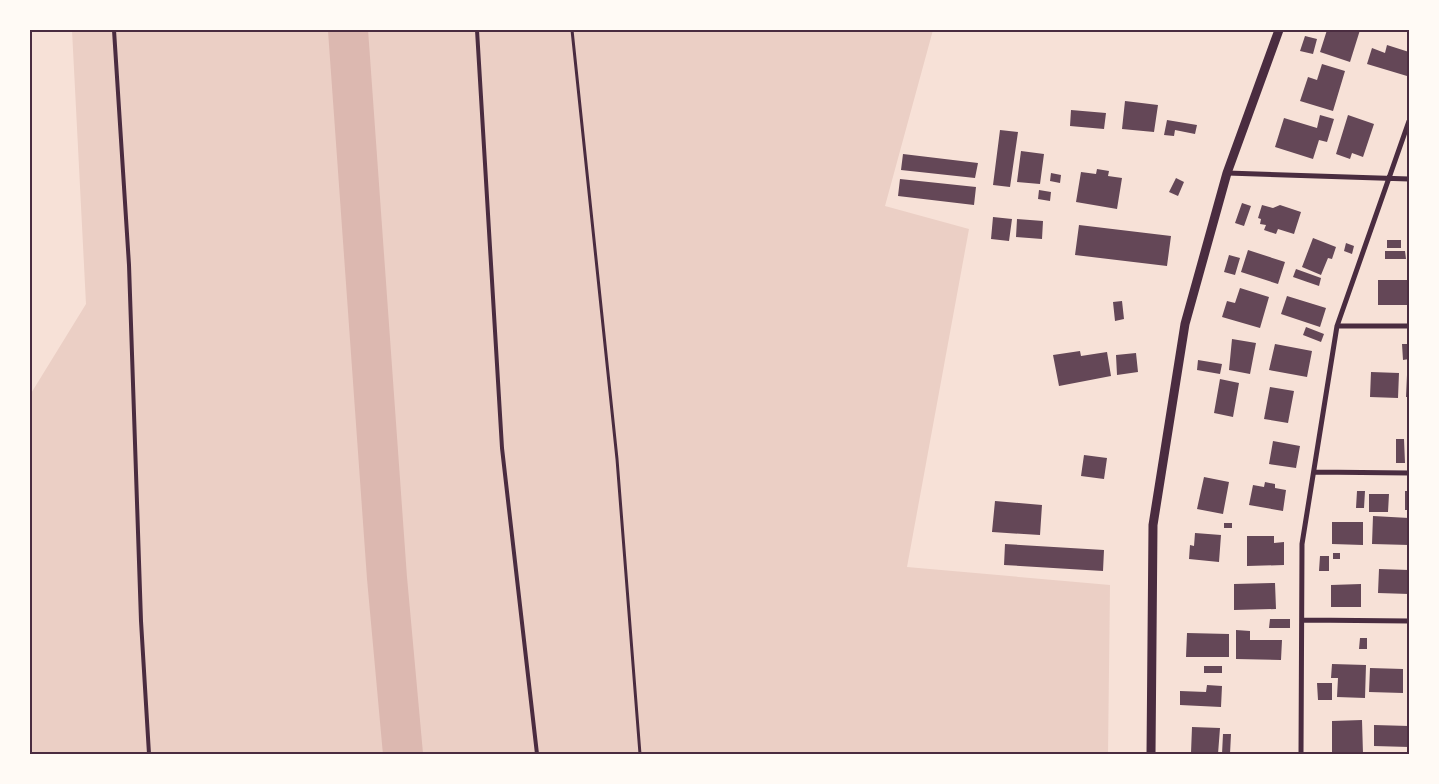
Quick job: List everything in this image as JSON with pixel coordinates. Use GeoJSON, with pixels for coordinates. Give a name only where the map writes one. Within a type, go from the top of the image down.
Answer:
{"type":"FeatureCollection","features":[{"type":"Feature","properties":{"kind":"street"},"geometry":{"type":"LineString","coordinates":[[1151,754],[1153,524],[1185,324],[1227,173],[1279,30]]}},
{"type":"Feature","properties":{"kind":"street"},"geometry":{"type":"LineString","coordinates":[[1302,754],[1304,620],[1302,544],[1337,326],[1409,121]]}},
{"type":"Feature","properties":{"kind":"street"},"geometry":{"type":"LineString","coordinates":[[1227,173],[1409,179]]}},
{"type":"Feature","properties":{"kind":"street"},"geometry":{"type":"LineString","coordinates":[[1337,326],[1409,326]]}},
{"type":"Feature","properties":{"kind":"street"},"geometry":{"type":"LineString","coordinates":[[1314,472],[1409,473]]}},
{"type":"Feature","properties":{"kind":"street"},"geometry":{"type":"LineString","coordinates":[[1304,620],[1409,621]]}},
{"type":"Feature","properties":{"kind":"lane"},"geometry":{"type":"LineString","coordinates":[[114,30],[129,265],[140,621],[149,754]]}},
{"type":"Feature","properties":{"kind":"lane"},"geometry":{"type":"LineString","coordinates":[[477,30],[502,448],[537,754]]}},
{"type":"Feature","properties":{"kind":"path"},"geometry":{"type":"LineString","coordinates":[[572,30],[617,459],[640,754]]}},
{"type":"Feature","properties":{"kind":"shaded area"},"geometry":{"type":"Polygon","coordinates":[[[72,30],[933,30],[885,206],[969,229],[907,567],[1110,585],[1108,754],[30,754],[30,395],[86,304],[72,30]]]}},
{"type":"Feature","properties":{"kind":"building"},"geometry":{"type":"Polygon","coordinates":[[[1327,30],[1360,30],[1350,62],[1320,52],[1327,30]]]}},
{"type":"Feature","properties":{"kind":"building"},"geometry":{"type":"Polygon","coordinates":[[[1305,36],[1317,39],[1313,54],[1300,51],[1305,36]]]}},
{"type":"Feature","properties":{"kind":"building"},"geometry":{"type":"Polygon","coordinates":[[[1387,45],[1409,52],[1407,76],[1367,64],[1372,48],[1385,53],[1387,45]]]}},
{"type":"Feature","properties":{"kind":"building"},"geometry":{"type":"Polygon","coordinates":[[[1322,64],[1345,71],[1333,111],[1300,101],[1308,77],[1317,80],[1322,64]]]}},
{"type":"Feature","properties":{"kind":"building"},"geometry":{"type":"Polygon","coordinates":[[[1125,101],[1158,105],[1154,132],[1122,129],[1125,101]]]}},
{"type":"Feature","properties":{"kind":"building"},"geometry":{"type":"Polygon","coordinates":[[[1071,110],[1106,113],[1104,129],[1070,126],[1071,110]]]}},
{"type":"Feature","properties":{"kind":"building"},"geometry":{"type":"Polygon","coordinates":[[[1320,115],[1334,119],[1327,142],[1319,140],[1313,159],[1275,147],[1284,118],[1317,128],[1320,115]]]}},
{"type":"Feature","properties":{"kind":"building"},"geometry":{"type":"Polygon","coordinates":[[[1348,115],[1374,124],[1363,157],[1352,153],[1350,159],[1336,154],[1348,115]]]}},
{"type":"Feature","properties":{"kind":"building"},"geometry":{"type":"Polygon","coordinates":[[[1167,120],[1197,125],[1195,134],[1175,130],[1174,136],[1164,135],[1167,120]]]}},
{"type":"Feature","properties":{"kind":"building"},"geometry":{"type":"Polygon","coordinates":[[[1000,130],[1018,132],[1010,187],[993,185],[1000,130]]]}},
{"type":"Feature","properties":{"kind":"building"},"geometry":{"type":"Polygon","coordinates":[[[1021,151],[1044,154],[1040,184],[1017,182],[1021,151]]]}},
{"type":"Feature","properties":{"kind":"building"},"geometry":{"type":"Polygon","coordinates":[[[903,154],[978,163],[975,178],[901,170],[903,154]]]}},
{"type":"Feature","properties":{"kind":"building"},"geometry":{"type":"Polygon","coordinates":[[[1097,169],[1109,171],[1108,176],[1122,178],[1117,209],[1076,202],[1081,172],[1096,174],[1097,169]]]}},
{"type":"Feature","properties":{"kind":"building"},"geometry":{"type":"Polygon","coordinates":[[[1051,173],[1061,175],[1060,183],[1050,181],[1051,173]]]}},
{"type":"Feature","properties":{"kind":"building"},"geometry":{"type":"Polygon","coordinates":[[[1176,178],[1184,182],[1178,196],[1169,192],[1176,178]]]}},
{"type":"Feature","properties":{"kind":"building"},"geometry":{"type":"Polygon","coordinates":[[[900,179],[976,187],[974,205],[898,196],[900,179]]]}},
{"type":"Feature","properties":{"kind":"building"},"geometry":{"type":"Polygon","coordinates":[[[1039,190],[1051,192],[1050,201],[1038,199],[1039,190]]]}},
{"type":"Feature","properties":{"kind":"building"},"geometry":{"type":"Polygon","coordinates":[[[1242,203],[1251,206],[1244,226],[1235,223],[1242,203]]]}},
{"type":"Feature","properties":{"kind":"building"},"geometry":{"type":"Polygon","coordinates":[[[1262,205],[1273,208],[1280,205],[1301,212],[1294,234],[1278,229],[1276,234],[1264,230],[1266,225],[1260,224],[1261,219],[1258,218],[1262,205]]]}},
{"type":"Feature","properties":{"kind":"building"},"geometry":{"type":"Polygon","coordinates":[[[993,217],[1012,219],[1009,241],[991,239],[993,217]]]}},
{"type":"Feature","properties":{"kind":"building"},"geometry":{"type":"Polygon","coordinates":[[[1017,219],[1043,221],[1042,239],[1016,237],[1017,219]]]}},
{"type":"Feature","properties":{"kind":"building"},"geometry":{"type":"Polygon","coordinates":[[[1079,225],[1171,236],[1167,266],[1075,255],[1079,225]]]}},
{"type":"Feature","properties":{"kind":"building"},"geometry":{"type":"Polygon","coordinates":[[[1313,238],[1336,247],[1332,259],[1328,258],[1321,275],[1302,267],[1313,238]]]}},
{"type":"Feature","properties":{"kind":"building"},"geometry":{"type":"Polygon","coordinates":[[[1387,240],[1401,240],[1401,248],[1387,248],[1387,240]]]}},
{"type":"Feature","properties":{"kind":"building"},"geometry":{"type":"Polygon","coordinates":[[[1346,243],[1354,246],[1352,254],[1344,251],[1346,243]]]}},
{"type":"Feature","properties":{"kind":"building"},"geometry":{"type":"Polygon","coordinates":[[[1248,250],[1285,262],[1278,284],[1241,272],[1248,250]]]}},
{"type":"Feature","properties":{"kind":"building"},"geometry":{"type":"Polygon","coordinates":[[[1385,251],[1405,251],[1406,259],[1385,259],[1385,251]]]}},
{"type":"Feature","properties":{"kind":"building"},"geometry":{"type":"Polygon","coordinates":[[[1229,255],[1240,258],[1235,275],[1224,272],[1229,255]]]}},
{"type":"Feature","properties":{"kind":"building"},"geometry":{"type":"Polygon","coordinates":[[[1296,269],[1321,278],[1319,286],[1293,277],[1296,269]]]}},
{"type":"Feature","properties":{"kind":"building"},"geometry":{"type":"Polygon","coordinates":[[[1378,280],[1409,280],[1409,305],[1378,305],[1378,280]]]}},
{"type":"Feature","properties":{"kind":"building"},"geometry":{"type":"Polygon","coordinates":[[[1240,288],[1269,297],[1260,328],[1222,317],[1227,301],[1235,303],[1240,288]]]}},
{"type":"Feature","properties":{"kind":"building"},"geometry":{"type":"Polygon","coordinates":[[[1287,296],[1326,308],[1320,327],[1281,314],[1287,296]]]}},
{"type":"Feature","properties":{"kind":"building"},"geometry":{"type":"Polygon","coordinates":[[[1122,301],[1124,319],[1115,321],[1113,302],[1122,301]]]}},
{"type":"Feature","properties":{"kind":"building"},"geometry":{"type":"Polygon","coordinates":[[[1306,327],[1324,334],[1321,342],[1303,335],[1306,327]]]}},
{"type":"Feature","properties":{"kind":"building"},"geometry":{"type":"Polygon","coordinates":[[[1232,339],[1256,343],[1250,374],[1229,370],[1232,339]]]}},
{"type":"Feature","properties":{"kind":"building"},"geometry":{"type":"Polygon","coordinates":[[[1275,344],[1312,351],[1307,377],[1269,370],[1275,344]]]}},
{"type":"Feature","properties":{"kind":"building"},"geometry":{"type":"Polygon","coordinates":[[[1402,344],[1409,344],[1409,359],[1403,360],[1402,344]]]}},
{"type":"Feature","properties":{"kind":"building"},"geometry":{"type":"Polygon","coordinates":[[[1080,351],[1081,356],[1107,352],[1111,376],[1059,386],[1053,355],[1080,351]]]}},
{"type":"Feature","properties":{"kind":"building"},"geometry":{"type":"Polygon","coordinates":[[[1136,353],[1138,372],[1117,375],[1116,355],[1136,353]]]}},
{"type":"Feature","properties":{"kind":"building"},"geometry":{"type":"Polygon","coordinates":[[[1198,360],[1222,364],[1220,374],[1197,370],[1198,360]]]}},
{"type":"Feature","properties":{"kind":"building"},"geometry":{"type":"Polygon","coordinates":[[[1371,372],[1399,373],[1398,398],[1370,397],[1371,372]]]}},
{"type":"Feature","properties":{"kind":"building"},"geometry":{"type":"Polygon","coordinates":[[[1407,375],[1409,375],[1409,397],[1406,397],[1407,375]]]}},
{"type":"Feature","properties":{"kind":"building"},"geometry":{"type":"Polygon","coordinates":[[[1220,379],[1239,383],[1233,417],[1214,413],[1220,379]]]}},
{"type":"Feature","properties":{"kind":"building"},"geometry":{"type":"Polygon","coordinates":[[[1270,387],[1294,391],[1288,423],[1264,419],[1270,387]]]}},
{"type":"Feature","properties":{"kind":"building"},"geometry":{"type":"Polygon","coordinates":[[[1396,439],[1404,439],[1405,463],[1396,463],[1396,439]]]}},
{"type":"Feature","properties":{"kind":"building"},"geometry":{"type":"Polygon","coordinates":[[[1273,441],[1300,446],[1296,468],[1269,464],[1273,441]]]}},
{"type":"Feature","properties":{"kind":"building"},"geometry":{"type":"Polygon","coordinates":[[[1084,455],[1107,458],[1104,479],[1081,476],[1084,455]]]}},
{"type":"Feature","properties":{"kind":"building"},"geometry":{"type":"Polygon","coordinates":[[[1204,477],[1229,482],[1223,514],[1197,509],[1204,477]]]}},
{"type":"Feature","properties":{"kind":"building"},"geometry":{"type":"Polygon","coordinates":[[[1265,482],[1275,484],[1275,488],[1286,490],[1283,511],[1249,505],[1253,485],[1264,487],[1265,482]]]}},
{"type":"Feature","properties":{"kind":"building"},"geometry":{"type":"Polygon","coordinates":[[[1357,491],[1365,491],[1364,508],[1356,508],[1357,491]]]}},
{"type":"Feature","properties":{"kind":"building"},"geometry":{"type":"Polygon","coordinates":[[[1405,491],[1409,491],[1409,510],[1405,510],[1405,491]]]}},
{"type":"Feature","properties":{"kind":"building"},"geometry":{"type":"Polygon","coordinates":[[[1369,494],[1389,494],[1388,512],[1369,512],[1369,494]]]}},
{"type":"Feature","properties":{"kind":"building"},"geometry":{"type":"Polygon","coordinates":[[[995,501],[1042,505],[1040,535],[992,532],[995,501]]]}},
{"type":"Feature","properties":{"kind":"building"},"geometry":{"type":"Polygon","coordinates":[[[1373,516],[1409,518],[1409,545],[1372,544],[1373,516]]]}},
{"type":"Feature","properties":{"kind":"building"},"geometry":{"type":"Polygon","coordinates":[[[1332,522],[1363,522],[1363,545],[1332,544],[1332,522]]]}},
{"type":"Feature","properties":{"kind":"building"},"geometry":{"type":"Polygon","coordinates":[[[1224,523],[1232,523],[1232,528],[1224,528],[1224,523]]]}},
{"type":"Feature","properties":{"kind":"building"},"geometry":{"type":"Polygon","coordinates":[[[1195,533],[1221,535],[1219,562],[1189,559],[1190,545],[1194,546],[1195,533]]]}},
{"type":"Feature","properties":{"kind":"building"},"geometry":{"type":"Polygon","coordinates":[[[1247,536],[1274,536],[1274,543],[1284,542],[1284,565],[1247,566],[1247,536]]]}},
{"type":"Feature","properties":{"kind":"building"},"geometry":{"type":"Polygon","coordinates":[[[1005,544],[1104,550],[1103,571],[1004,565],[1005,544]]]}},
{"type":"Feature","properties":{"kind":"building"},"geometry":{"type":"Polygon","coordinates":[[[1333,553],[1340,553],[1340,559],[1333,559],[1333,553]]]}},
{"type":"Feature","properties":{"kind":"building"},"geometry":{"type":"Polygon","coordinates":[[[1320,556],[1329,556],[1329,571],[1319,571],[1320,556]]]}},
{"type":"Feature","properties":{"kind":"building"},"geometry":{"type":"Polygon","coordinates":[[[1379,569],[1409,570],[1409,594],[1378,593],[1379,569]]]}},
{"type":"Feature","properties":{"kind":"building"},"geometry":{"type":"Polygon","coordinates":[[[1275,583],[1276,609],[1234,610],[1234,584],[1275,583]]]}},
{"type":"Feature","properties":{"kind":"building"},"geometry":{"type":"Polygon","coordinates":[[[1361,584],[1361,607],[1331,607],[1331,585],[1361,584]]]}},
{"type":"Feature","properties":{"kind":"building"},"geometry":{"type":"Polygon","coordinates":[[[1270,619],[1290,619],[1290,628],[1269,628],[1270,619]]]}},
{"type":"Feature","properties":{"kind":"building"},"geometry":{"type":"Polygon","coordinates":[[[1236,630],[1250,631],[1250,640],[1282,640],[1281,660],[1236,659],[1236,630]]]}},
{"type":"Feature","properties":{"kind":"building"},"geometry":{"type":"Polygon","coordinates":[[[1187,633],[1229,634],[1229,657],[1186,657],[1187,633]]]}},
{"type":"Feature","properties":{"kind":"building"},"geometry":{"type":"Polygon","coordinates":[[[1360,638],[1367,638],[1367,649],[1359,649],[1360,638]]]}},
{"type":"Feature","properties":{"kind":"building"},"geometry":{"type":"Polygon","coordinates":[[[1332,664],[1366,665],[1365,698],[1337,697],[1338,678],[1331,678],[1332,664]]]}},
{"type":"Feature","properties":{"kind":"building"},"geometry":{"type":"Polygon","coordinates":[[[1204,666],[1222,666],[1222,673],[1204,673],[1204,666]]]}},
{"type":"Feature","properties":{"kind":"building"},"geometry":{"type":"Polygon","coordinates":[[[1370,668],[1403,669],[1403,693],[1369,692],[1370,668]]]}},
{"type":"Feature","properties":{"kind":"building"},"geometry":{"type":"Polygon","coordinates":[[[1317,683],[1332,683],[1332,700],[1318,700],[1317,683]]]}},
{"type":"Feature","properties":{"kind":"building"},"geometry":{"type":"Polygon","coordinates":[[[1207,685],[1222,686],[1221,707],[1180,705],[1180,691],[1206,692],[1207,685]]]}},
{"type":"Feature","properties":{"kind":"building"},"geometry":{"type":"Polygon","coordinates":[[[1362,720],[1363,754],[1332,754],[1332,721],[1362,720]]]}},
{"type":"Feature","properties":{"kind":"building"},"geometry":{"type":"Polygon","coordinates":[[[1374,725],[1409,726],[1409,747],[1374,746],[1374,725]]]}},
{"type":"Feature","properties":{"kind":"building"},"geometry":{"type":"Polygon","coordinates":[[[1192,727],[1220,728],[1218,754],[1191,753],[1192,727]]]}},
{"type":"Feature","properties":{"kind":"building"},"geometry":{"type":"Polygon","coordinates":[[[1223,734],[1231,734],[1230,754],[1222,754],[1223,734]]]}},
{"type":"Feature","properties":{"kind":"waterway"},"geometry":{"type":"LineString","coordinates":[[348,30],[387,578],[403,754]]}}]}
